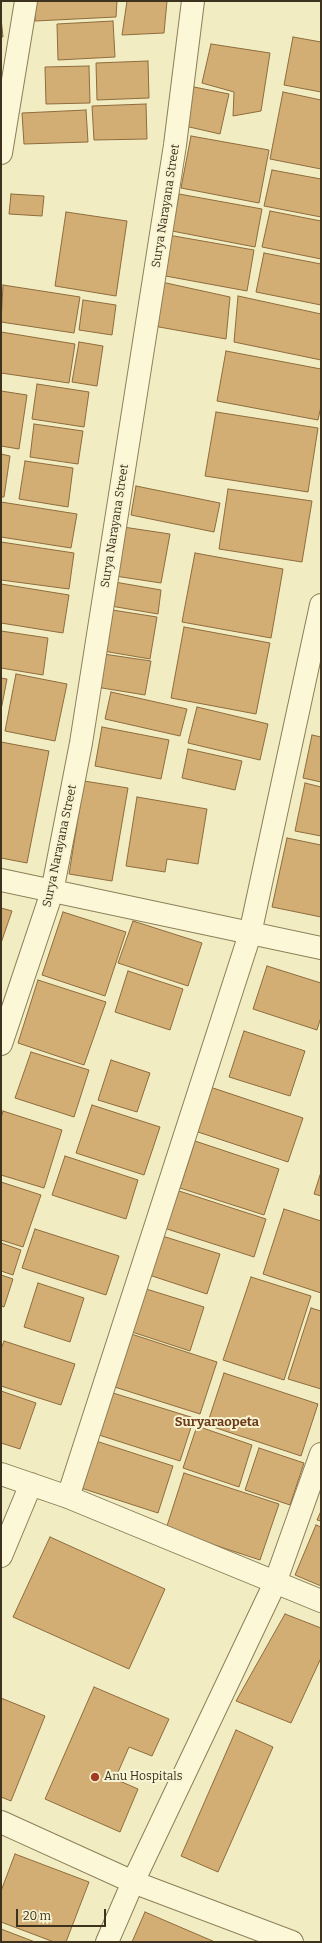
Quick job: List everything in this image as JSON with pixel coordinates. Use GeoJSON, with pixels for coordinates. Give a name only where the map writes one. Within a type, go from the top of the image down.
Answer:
{"type":"FeatureCollection","features":[{"type":"Feature","properties":{"kind":"street"},"geometry":{"type":"LineString","coordinates":[[1,153],[26,1]]}},
{"type":"Feature","properties":{"kind":"street","name":"Surya Narayana Street"},"geometry":{"type":"LineString","coordinates":[[1,1044],[52,892],[81,743],[175,145],[193,1]]}},
{"type":"Feature","properties":{"kind":"street"},"geometry":{"type":"LineString","coordinates":[[68,1497],[250,934],[321,605]]}},
{"type":"Feature","properties":{"kind":"street"},"geometry":{"type":"LineString","coordinates":[[1,880],[321,948]]}},
{"type":"Feature","properties":{"kind":"street"},"geometry":{"type":"LineString","coordinates":[[107,1942],[133,1882],[275,1583],[321,1454]]}},
{"type":"Feature","properties":{"kind":"street"},"geometry":{"type":"LineString","coordinates":[[1,1474],[68,1497],[321,1601]]}},
{"type":"Feature","properties":{"kind":"street"},"geometry":{"type":"LineString","coordinates":[[1,1556],[31,1484]]}},
{"type":"Feature","properties":{"kind":"street"},"geometry":{"type":"LineString","coordinates":[[1,1822],[133,1882],[292,1942]]}},
{"type":"Feature","properties":{"kind":"building"},"geometry":{"type":"Polygon","coordinates":[[[35,1],[117,1],[116,17],[35,21],[35,1]]]}},
{"type":"Feature","properties":{"kind":"building"},"geometry":{"type":"Polygon","coordinates":[[[127,1],[167,1],[164,33],[122,35],[127,1]]]}},
{"type":"Feature","properties":{"kind":"building"},"geometry":{"type":"Polygon","coordinates":[[[1,18],[3,37],[1,37],[1,18]]]}},
{"type":"Feature","properties":{"kind":"building"},"geometry":{"type":"Polygon","coordinates":[[[113,21],[115,57],[58,60],[57,24],[113,21]]]}},
{"type":"Feature","properties":{"kind":"building"},"geometry":{"type":"Polygon","coordinates":[[[293,37],[321,42],[321,92],[284,85],[293,37]]]}},
{"type":"Feature","properties":{"kind":"building"},"geometry":{"type":"Polygon","coordinates":[[[211,44],[270,53],[261,111],[233,116],[234,92],[202,83],[211,44]]]}},
{"type":"Feature","properties":{"kind":"building"},"geometry":{"type":"Polygon","coordinates":[[[148,61],[149,98],[97,100],[96,63],[148,61]]]}},
{"type":"Feature","properties":{"kind":"building"},"geometry":{"type":"Polygon","coordinates":[[[89,66],[90,103],[46,104],[45,67],[89,66]]]}},
{"type":"Feature","properties":{"kind":"building"},"geometry":{"type":"Polygon","coordinates":[[[194,87],[229,94],[220,134],[185,126],[194,87]]]}},
{"type":"Feature","properties":{"kind":"building"},"geometry":{"type":"Polygon","coordinates":[[[283,92],[321,100],[321,169],[270,159],[283,92]]]}},
{"type":"Feature","properties":{"kind":"building"},"geometry":{"type":"Polygon","coordinates":[[[146,104],[147,139],[94,140],[92,106],[146,104]]]}},
{"type":"Feature","properties":{"kind":"building"},"geometry":{"type":"Polygon","coordinates":[[[86,110],[88,142],[24,144],[22,113],[86,110]]]}},
{"type":"Feature","properties":{"kind":"building"},"geometry":{"type":"Polygon","coordinates":[[[191,136],[269,150],[259,203],[181,188],[191,136]]]}},
{"type":"Feature","properties":{"kind":"building"},"geometry":{"type":"Polygon","coordinates":[[[272,170],[321,179],[321,217],[264,206],[272,170]]]}},
{"type":"Feature","properties":{"kind":"building"},"geometry":{"type":"Polygon","coordinates":[[[11,194],[44,196],[42,216],[9,214],[11,194]]]}},
{"type":"Feature","properties":{"kind":"building"},"geometry":{"type":"Polygon","coordinates":[[[179,194],[262,209],[255,247],[172,231],[179,194]]]}},
{"type":"Feature","properties":{"kind":"building"},"geometry":{"type":"Polygon","coordinates":[[[270,211],[321,221],[321,259],[262,247],[270,211]]]}},
{"type":"Feature","properties":{"kind":"building"},"geometry":{"type":"Polygon","coordinates":[[[66,212],[127,221],[116,296],[55,286],[66,212]]]}},
{"type":"Feature","properties":{"kind":"building"},"geometry":{"type":"Polygon","coordinates":[[[168,235],[254,250],[247,291],[160,275],[168,235]]]}},
{"type":"Feature","properties":{"kind":"building"},"geometry":{"type":"Polygon","coordinates":[[[264,253],[321,264],[321,305],[256,292],[264,253]]]}},
{"type":"Feature","properties":{"kind":"building"},"geometry":{"type":"Polygon","coordinates":[[[157,281],[230,297],[226,339],[148,325],[157,281]]]}},
{"type":"Feature","properties":{"kind":"building"},"geometry":{"type":"Polygon","coordinates":[[[3,285],[80,297],[74,333],[1,322],[3,285]]]}},
{"type":"Feature","properties":{"kind":"building"},"geometry":{"type":"Polygon","coordinates":[[[238,296],[321,314],[321,360],[234,342],[238,296]]]}},
{"type":"Feature","properties":{"kind":"building"},"geometry":{"type":"Polygon","coordinates":[[[83,300],[116,305],[112,335],[79,330],[83,300]]]}},
{"type":"Feature","properties":{"kind":"building"},"geometry":{"type":"Polygon","coordinates":[[[1,332],[75,344],[69,383],[1,373],[1,332]]]}},
{"type":"Feature","properties":{"kind":"building"},"geometry":{"type":"Polygon","coordinates":[[[79,342],[103,346],[97,386],[72,382],[79,342]]]}},
{"type":"Feature","properties":{"kind":"building"},"geometry":{"type":"Polygon","coordinates":[[[226,351],[321,369],[321,406],[318,420],[217,401],[226,351]]]}},
{"type":"Feature","properties":{"kind":"building"},"geometry":{"type":"Polygon","coordinates":[[[37,384],[89,392],[84,427],[32,419],[37,384]]]}},
{"type":"Feature","properties":{"kind":"building"},"geometry":{"type":"Polygon","coordinates":[[[1,391],[27,395],[19,449],[1,446],[1,391]]]}},
{"type":"Feature","properties":{"kind":"building"},"geometry":{"type":"Polygon","coordinates":[[[216,412],[318,428],[308,492],[205,476],[216,412]]]}},
{"type":"Feature","properties":{"kind":"building"},"geometry":{"type":"Polygon","coordinates":[[[34,424],[83,431],[78,464],[30,457],[34,424]]]}},
{"type":"Feature","properties":{"kind":"building"},"geometry":{"type":"Polygon","coordinates":[[[1,454],[10,456],[4,497],[1,497],[1,454]]]}},
{"type":"Feature","properties":{"kind":"building"},"geometry":{"type":"Polygon","coordinates":[[[25,461],[73,468],[68,507],[19,499],[25,461]]]}},
{"type":"Feature","properties":{"kind":"building"},"geometry":{"type":"Polygon","coordinates":[[[136,486],[220,503],[214,532],[131,515],[136,486]]]}},
{"type":"Feature","properties":{"kind":"building"},"geometry":{"type":"Polygon","coordinates":[[[228,489],[312,501],[302,562],[219,549],[228,489]]]}},
{"type":"Feature","properties":{"kind":"building"},"geometry":{"type":"Polygon","coordinates":[[[1,502],[77,514],[71,548],[1,537],[1,502]]]}},
{"type":"Feature","properties":{"kind":"building"},"geometry":{"type":"Polygon","coordinates":[[[123,527],[170,534],[161,583],[115,576],[123,527]]]}},
{"type":"Feature","properties":{"kind":"building"},"geometry":{"type":"Polygon","coordinates":[[[1,542],[74,553],[69,589],[1,580],[1,542]]]}},
{"type":"Feature","properties":{"kind":"building"},"geometry":{"type":"Polygon","coordinates":[[[195,553],[283,569],[271,638],[182,622],[195,553]]]}},
{"type":"Feature","properties":{"kind":"building"},"geometry":{"type":"Polygon","coordinates":[[[103,580],[161,590],[158,614],[99,604],[103,580]]]}},
{"type":"Feature","properties":{"kind":"building"},"geometry":{"type":"Polygon","coordinates":[[[1,584],[69,595],[63,633],[1,623],[1,584]]]}},
{"type":"Feature","properties":{"kind":"building"},"geometry":{"type":"Polygon","coordinates":[[[93,607],[157,617],[150,659],[86,648],[93,607]]]}},
{"type":"Feature","properties":{"kind":"building"},"geometry":{"type":"Polygon","coordinates":[[[184,627],[270,643],[256,714],[171,698],[184,627]]]}},
{"type":"Feature","properties":{"kind":"building"},"geometry":{"type":"Polygon","coordinates":[[[1,631],[48,638],[43,675],[1,668],[1,631]]]}},
{"type":"Feature","properties":{"kind":"building"},"geometry":{"type":"Polygon","coordinates":[[[90,652],[151,661],[145,695],[84,685],[90,652]]]}},
{"type":"Feature","properties":{"kind":"building"},"geometry":{"type":"Polygon","coordinates":[[[16,674],[67,684],[55,741],[5,731],[16,674]]]}},
{"type":"Feature","properties":{"kind":"building"},"geometry":{"type":"Polygon","coordinates":[[[1,678],[7,679],[1,710],[1,678]]]}},
{"type":"Feature","properties":{"kind":"building"},"geometry":{"type":"Polygon","coordinates":[[[111,692],[187,709],[180,736],[105,719],[111,692]]]}},
{"type":"Feature","properties":{"kind":"building"},"geometry":{"type":"Polygon","coordinates":[[[197,707],[268,724],[260,760],[188,743],[197,707]]]}},
{"type":"Feature","properties":{"kind":"building"},"geometry":{"type":"Polygon","coordinates":[[[102,727],[169,740],[161,779],[95,766],[102,727]]]}},
{"type":"Feature","properties":{"kind":"building"},"geometry":{"type":"Polygon","coordinates":[[[312,735],[321,737],[321,782],[303,778],[312,735]]]}},
{"type":"Feature","properties":{"kind":"building"},"geometry":{"type":"Polygon","coordinates":[[[1,742],[49,751],[27,863],[1,858],[1,742]]]}},
{"type":"Feature","properties":{"kind":"building"},"geometry":{"type":"Polygon","coordinates":[[[188,749],[242,761],[235,790],[182,778],[188,749]]]}},
{"type":"Feature","properties":{"kind":"building"},"geometry":{"type":"Polygon","coordinates":[[[84,781],[128,788],[112,881],[69,874],[84,781]]]}},
{"type":"Feature","properties":{"kind":"building"},"geometry":{"type":"Polygon","coordinates":[[[305,783],[321,787],[321,836],[295,831],[305,783]]]}},
{"type":"Feature","properties":{"kind":"building"},"geometry":{"type":"Polygon","coordinates":[[[137,797],[207,809],[198,864],[167,859],[165,872],[126,866],[137,797]]]}},
{"type":"Feature","properties":{"kind":"building"},"geometry":{"type":"Polygon","coordinates":[[[287,838],[321,845],[321,917],[272,907],[287,838]]]}},
{"type":"Feature","properties":{"kind":"building"},"geometry":{"type":"Polygon","coordinates":[[[1,908],[12,911],[1,943],[1,908]]]}},
{"type":"Feature","properties":{"kind":"building"},"geometry":{"type":"Polygon","coordinates":[[[63,912],[126,932],[105,996],[42,975],[63,912]]]}},
{"type":"Feature","properties":{"kind":"building"},"geometry":{"type":"Polygon","coordinates":[[[133,921],[202,943],[188,986],[118,963],[133,921]]]}},
{"type":"Feature","properties":{"kind":"building"},"geometry":{"type":"Polygon","coordinates":[[[267,966],[321,983],[321,1017],[317,1030],[253,1009],[267,966]]]}},
{"type":"Feature","properties":{"kind":"building"},"geometry":{"type":"Polygon","coordinates":[[[128,971],[183,989],[170,1030],[115,1012],[128,971]]]}},
{"type":"Feature","properties":{"kind":"building"},"geometry":{"type":"Polygon","coordinates":[[[38,980],[106,1002],[84,1065],[18,1043],[38,980]]]}},
{"type":"Feature","properties":{"kind":"building"},"geometry":{"type":"Polygon","coordinates":[[[244,1031],[305,1051],[290,1096],[229,1077],[244,1031]]]}},
{"type":"Feature","properties":{"kind":"building"},"geometry":{"type":"Polygon","coordinates":[[[31,1052],[89,1070],[74,1117],[15,1098],[31,1052]]]}},
{"type":"Feature","properties":{"kind":"building"},"geometry":{"type":"Polygon","coordinates":[[[111,1060],[150,1073],[137,1112],[98,1100],[111,1060]]]}},
{"type":"Feature","properties":{"kind":"building"},"geometry":{"type":"Polygon","coordinates":[[[207,1086],[303,1118],[288,1162],[192,1130],[207,1086]]]}},
{"type":"Feature","properties":{"kind":"building"},"geometry":{"type":"Polygon","coordinates":[[[92,1105],[160,1127],[144,1175],[76,1153],[92,1105]]]}},
{"type":"Feature","properties":{"kind":"building"},"geometry":{"type":"Polygon","coordinates":[[[3,1111],[62,1130],[44,1188],[1,1175],[1,1118],[3,1111]]]}},
{"type":"Feature","properties":{"kind":"building"},"geometry":{"type":"Polygon","coordinates":[[[195,1141],[279,1169],[264,1215],[180,1188],[195,1141]]]}},
{"type":"Feature","properties":{"kind":"building"},"geometry":{"type":"Polygon","coordinates":[[[65,1156],[138,1180],[126,1219],[52,1195],[65,1156]]]}},
{"type":"Feature","properties":{"kind":"building"},"geometry":{"type":"Polygon","coordinates":[[[321,1172],[321,1196],[314,1194],[321,1172]]]}},
{"type":"Feature","properties":{"kind":"building"},"geometry":{"type":"Polygon","coordinates":[[[1,1182],[41,1195],[23,1247],[1,1240],[1,1182]]]}},
{"type":"Feature","properties":{"kind":"building"},"geometry":{"type":"Polygon","coordinates":[[[176,1190],[266,1219],[254,1257],[164,1228],[176,1190]]]}},
{"type":"Feature","properties":{"kind":"building"},"geometry":{"type":"Polygon","coordinates":[[[284,1209],[321,1221],[321,1293],[263,1274],[284,1209]]]}},
{"type":"Feature","properties":{"kind":"building"},"geometry":{"type":"Polygon","coordinates":[[[35,1229],[119,1256],[106,1295],[22,1268],[35,1229]]]}},
{"type":"Feature","properties":{"kind":"building"},"geometry":{"type":"Polygon","coordinates":[[[159,1235],[220,1254],[207,1294],[146,1274],[159,1235]]]}},
{"type":"Feature","properties":{"kind":"building"},"geometry":{"type":"Polygon","coordinates":[[[1,1243],[21,1250],[13,1275],[1,1271],[1,1243]]]}},
{"type":"Feature","properties":{"kind":"building"},"geometry":{"type":"Polygon","coordinates":[[[1,1275],[13,1279],[4,1307],[1,1306],[1,1275]]]}},
{"type":"Feature","properties":{"kind":"building"},"geometry":{"type":"Polygon","coordinates":[[[251,1277],[311,1296],[284,1380],[223,1360],[251,1277]]]}},
{"type":"Feature","properties":{"kind":"building"},"geometry":{"type":"Polygon","coordinates":[[[38,1283],[84,1298],[70,1342],[24,1327],[38,1283]]]}},
{"type":"Feature","properties":{"kind":"building"},"geometry":{"type":"Polygon","coordinates":[[[143,1288],[204,1307],[190,1351],[129,1331],[143,1288]]]}},
{"type":"Feature","properties":{"kind":"building"},"geometry":{"type":"Polygon","coordinates":[[[311,1308],[321,1311],[321,1389],[288,1379],[311,1308]]]}},
{"type":"Feature","properties":{"kind":"building"},"geometry":{"type":"Polygon","coordinates":[[[119,1330],[217,1362],[200,1414],[102,1383],[119,1330]]]}},
{"type":"Feature","properties":{"kind":"building"},"geometry":{"type":"Polygon","coordinates":[[[4,1341],[75,1364],[61,1405],[1,1386],[1,1349],[4,1341]]]}},
{"type":"Feature","properties":{"kind":"building"},"geometry":{"type":"Polygon","coordinates":[[[224,1373],[318,1404],[301,1456],[207,1425],[224,1373]]]}},
{"type":"Feature","properties":{"kind":"building"},"geometry":{"type":"Polygon","coordinates":[[[1,1391],[36,1403],[20,1449],[1,1443],[1,1391]]]}},
{"type":"Feature","properties":{"kind":"building"},"geometry":{"type":"Polygon","coordinates":[[[113,1393],[194,1418],[180,1461],[99,1435],[113,1393]]]}},
{"type":"Feature","properties":{"kind":"building"},"geometry":{"type":"Polygon","coordinates":[[[197,1426],[252,1445],[239,1487],[183,1468],[197,1426]]]}},
{"type":"Feature","properties":{"kind":"building"},"geometry":{"type":"Polygon","coordinates":[[[96,1441],[173,1466],[158,1513],[81,1488],[96,1441]]]}},
{"type":"Feature","properties":{"kind":"building"},"geometry":{"type":"Polygon","coordinates":[[[259,1448],[304,1463],[290,1505],[245,1490],[259,1448]]]}},
{"type":"Feature","properties":{"kind":"building"},"geometry":{"type":"Polygon","coordinates":[[[184,1473],[279,1504],[260,1560],[166,1529],[184,1473]]]}},
{"type":"Feature","properties":{"kind":"building"},"geometry":{"type":"Polygon","coordinates":[[[321,1511],[321,1521],[317,1520],[321,1511]]]}},
{"type":"Feature","properties":{"kind":"building"},"geometry":{"type":"Polygon","coordinates":[[[316,1525],[321,1527],[321,1586],[295,1575],[316,1525]]]}},
{"type":"Feature","properties":{"kind":"building"},"geometry":{"type":"Polygon","coordinates":[[[50,1537],[165,1589],[129,1669],[13,1617],[50,1537]]]}},
{"type":"Feature","properties":{"kind":"building"},"geometry":{"type":"Polygon","coordinates":[[[285,1614],[321,1628],[321,1658],[291,1723],[236,1701],[285,1614]]]}},
{"type":"Feature","properties":{"kind":"building"},"geometry":{"type":"Polygon","coordinates":[[[94,1687],[169,1719],[152,1756],[129,1747],[115,1779],[138,1789],[120,1832],[45,1799],[94,1687]]]}},
{"type":"Feature","properties":{"kind":"building"},"geometry":{"type":"Polygon","coordinates":[[[1,1698],[45,1716],[11,1801],[1,1797],[1,1698]]]}},
{"type":"Feature","properties":{"kind":"building"},"geometry":{"type":"Polygon","coordinates":[[[236,1730],[273,1747],[218,1872],[181,1856],[236,1730]]]}},
{"type":"Feature","properties":{"kind":"building"},"geometry":{"type":"Polygon","coordinates":[[[15,1854],[89,1882],[66,1942],[54,1942],[1,1922],[1,1891],[15,1854]]]}},
{"type":"Feature","properties":{"kind":"building"},"geometry":{"type":"Polygon","coordinates":[[[145,1912],[215,1942],[132,1942],[145,1912]]]}},
{"type":"Feature","properties":{"kind":"building"},"geometry":{"type":"Polygon","coordinates":[[[1,1929],[35,1942],[1,1942],[1,1929]]]}},
{"type":"Feature","properties":{"kind":"place","name":"Anu Hospitals"},"geometry":{"type":"Point","coordinates":[95,1777]}},
{"type":"Feature","properties":{"kind":"district","name":"Suryaraopeta"},"geometry":{"type":"Point","coordinates":[217,1422]}}]}
